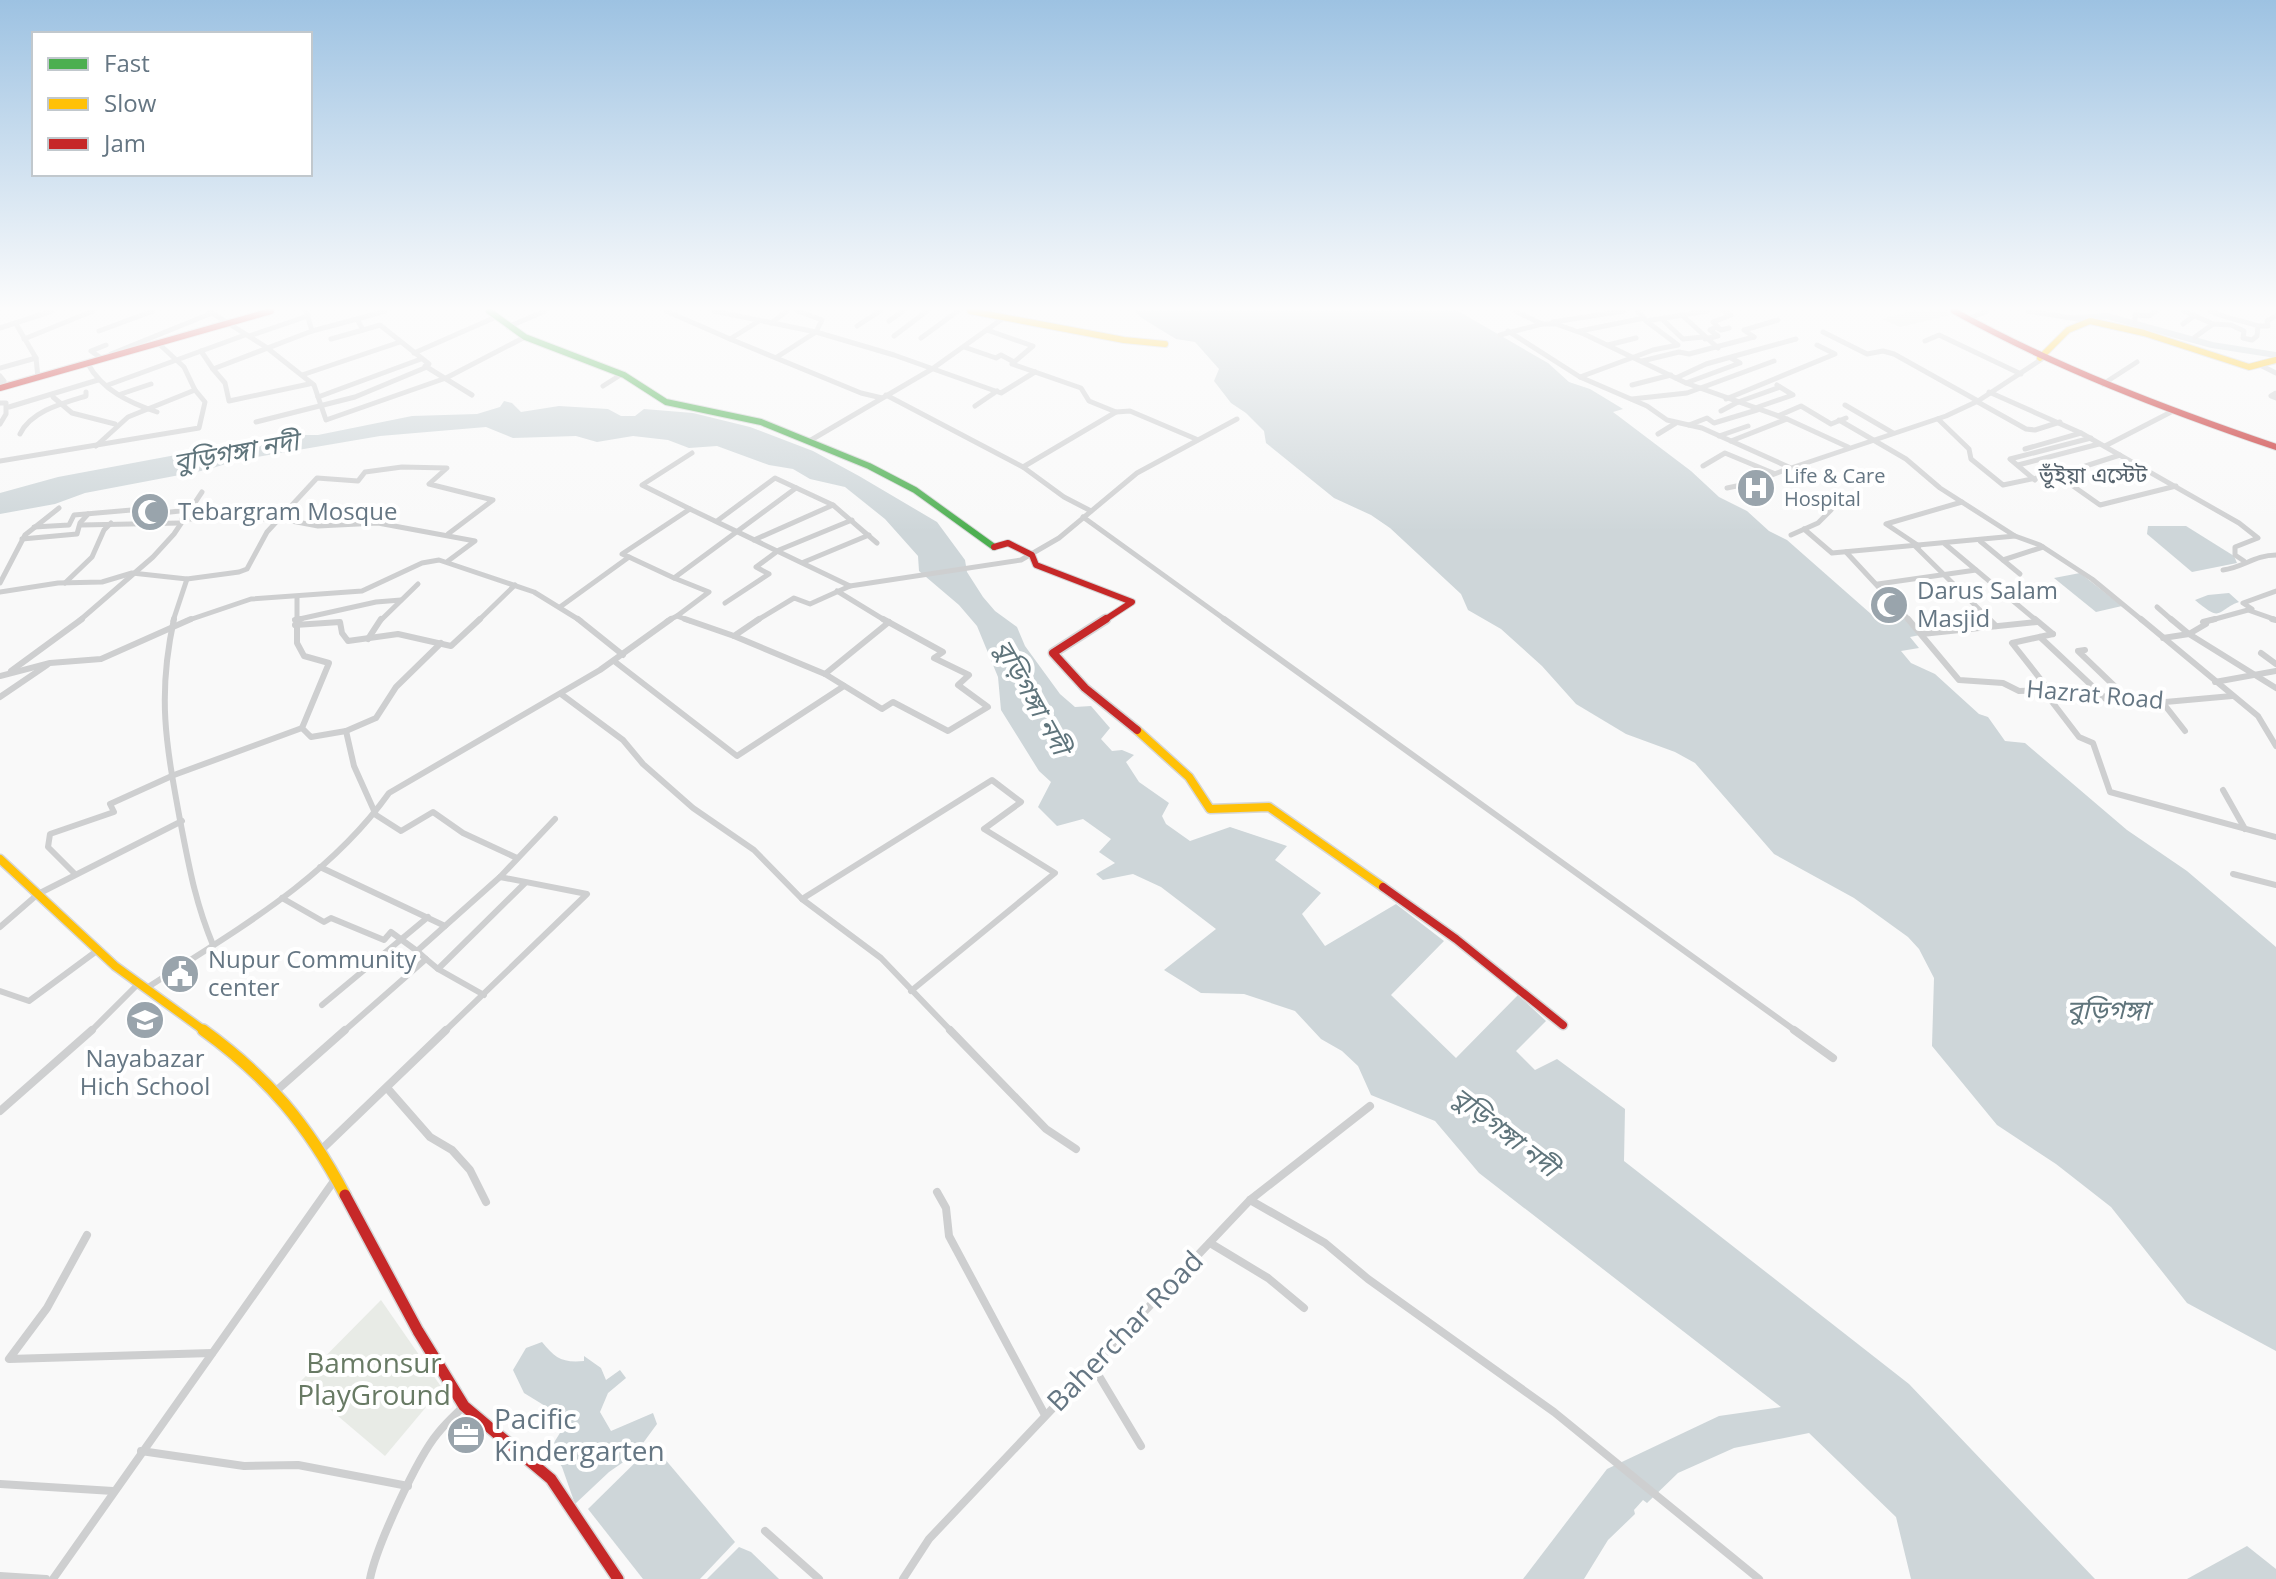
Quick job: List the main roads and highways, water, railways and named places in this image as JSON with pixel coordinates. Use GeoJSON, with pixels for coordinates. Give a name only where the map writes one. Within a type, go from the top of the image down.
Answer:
{"type":"FeatureCollection","features":[{"type":"Feature","properties":{"kind":"main road"},"geometry":{"type":"LineString","coordinates":[[0,385],[27,385]]}},
{"type":"Feature","properties":{"kind":"main road"},"geometry":{"type":"LineString","coordinates":[[643,385],[666,402],[761,422],[811,440],[915,490],[993,547],[1008,543],[1032,555],[1036,565],[1132,602],[1053,653],[1085,688],[1189,777],[1210,809],[1269,807],[1456,939],[1563,1025]]}},
{"type":"Feature","properties":{"kind":"main road"},"geometry":{"type":"LineString","coordinates":[[2105,385],[2276,447]]}},
{"type":"Feature","properties":{"kind":"main road"},"geometry":{"type":"LineString","coordinates":[[0,859],[98,950],[217,1040],[276,1091],[321,1150],[418,1331],[464,1406],[551,1479],[618,1579]]}},
{"type":"Feature","properties":{"kind":"water","name":"বুড়িগঙ্গা"},"geometry":{"type":"Polygon","coordinates":[[[1217,385],[1577,385],[1590,389],[1623,409],[1613,412],[1691,471],[1719,497],[1747,511],[1769,531],[1787,540],[1879,621],[1904,618],[1920,635],[1910,637],[1919,648],[1901,651],[1911,663],[1935,674],[1979,714],[1988,717],[2005,741],[2025,743],[2127,830],[2187,871],[2276,947],[2276,1351],[2187,1303],[2111,1207],[2056,1164],[1997,1125],[1932,1046],[1934,978],[1919,949],[1908,937],[1854,898],[1774,854],[1695,763],[1626,734],[1576,704],[1542,666],[1501,629],[1468,610],[1461,594],[1390,528],[1371,515],[1334,498],[1266,443],[1264,431],[1231,403],[1217,385]]]}},
{"type":"Feature","properties":{"kind":"water","name":"বুড়িগঙ্গা নদী"},"geometry":{"type":"Polygon","coordinates":[[[504,401],[512,403],[521,412],[559,406],[608,409],[621,416],[635,416],[644,409],[693,413],[750,427],[813,451],[937,522],[965,560],[967,572],[983,597],[995,611],[1017,627],[1025,646],[1060,694],[1075,707],[1091,706],[1110,728],[1101,739],[1112,751],[1122,750],[1134,755],[1126,762],[1139,782],[1169,803],[1162,816],[1166,824],[1190,841],[1230,827],[1287,846],[1275,860],[1321,893],[1302,914],[1325,946],[1396,904],[1444,941],[1391,995],[1456,1058],[1518,995],[1546,1021],[1516,1051],[1535,1070],[1557,1059],[1625,1109],[1624,1161],[1909,1384],[2095,1579],[1911,1579],[1896,1517],[1809,1433],[1734,1448],[1678,1473],[1647,1503],[1643,1500],[1634,1510],[1635,1514],[1608,1540],[1584,1579],[1523,1579],[1607,1469],[1719,1416],[1781,1407],[1479,1173],[1435,1121],[1371,1095],[1358,1066],[1342,1051],[1321,1039],[1295,1011],[1244,994],[1201,993],[1164,970],[1216,929],[1161,887],[1133,874],[1103,880],[1096,874],[1115,863],[1099,852],[1111,839],[1083,819],[1057,826],[1038,807],[1051,782],[1039,771],[1001,710],[998,677],[977,626],[959,605],[919,571],[918,556],[885,519],[845,487],[810,479],[793,469],[769,465],[717,446],[689,448],[668,440],[633,436],[597,442],[576,436],[513,438],[486,427],[380,436],[239,460],[206,470],[85,493],[55,504],[0,514],[0,493],[58,477],[282,435],[318,435],[412,416],[477,414],[500,407],[504,401]]]}},
{"type":"Feature","properties":{"kind":"water"},"geometry":{"type":"Polygon","coordinates":[[[2148,526],[2186,526],[2234,556],[2237,563],[2192,572],[2147,534],[2148,526]]]}},
{"type":"Feature","properties":{"kind":"water"},"geometry":{"type":"Polygon","coordinates":[[[2080,573],[2122,606],[2096,612],[2054,578],[2080,573]]]}},
{"type":"Feature","properties":{"kind":"water"},"geometry":{"type":"Polygon","coordinates":[[[2229,593],[2239,602],[2219,613],[2210,612],[2195,600],[2208,595],[2229,593]]]}},
{"type":"Feature","properties":{"kind":"water"},"geometry":{"type":"Polygon","coordinates":[[[542,1342],[555,1356],[564,1360],[584,1361],[584,1356],[601,1368],[606,1380],[620,1370],[626,1378],[608,1393],[600,1412],[611,1431],[653,1413],[657,1424],[635,1454],[609,1472],[575,1504],[562,1467],[550,1449],[568,1420],[524,1393],[513,1370],[526,1348],[542,1342]]]}},
{"type":"Feature","properties":{"kind":"water"},"geometry":{"type":"Polygon","coordinates":[[[653,1445],[735,1542],[700,1579],[643,1579],[588,1509],[653,1445]]]}},
{"type":"Feature","properties":{"kind":"water"},"geometry":{"type":"Polygon","coordinates":[[[2247,1546],[2276,1569],[2276,1579],[2187,1579],[2247,1546]]]}},
{"type":"Feature","properties":{"kind":"water"},"geometry":{"type":"Polygon","coordinates":[[[739,1547],[751,1552],[779,1579],[707,1579],[739,1547]]]}},
{"type":"Feature","properties":{"kind":"place","name":"Life & Care Hospital"},"geometry":{"type":"Point","coordinates":[1756,488]}},
{"type":"Feature","properties":{"kind":"place","name":"Tebargram Mosque"},"geometry":{"type":"Point","coordinates":[150,512]}},
{"type":"Feature","properties":{"kind":"place","name":"Darus Salam Masjid"},"geometry":{"type":"Point","coordinates":[1889,605]}},
{"type":"Feature","properties":{"kind":"place","name":"Nupur Community center"},"geometry":{"type":"Point","coordinates":[180,974]}},
{"type":"Feature","properties":{"kind":"place","name":"Nayabazar Hich School"},"geometry":{"type":"Point","coordinates":[145,1020]}},
{"type":"Feature","properties":{"kind":"place","name":"Pacific Kindergarten"},"geometry":{"type":"Point","coordinates":[466,1435]}},
{"type":"Feature","properties":{"kind":"district","name":"ভূঁইয়া এস্টেট"},"geometry":{"type":"Point","coordinates":[2093,475]}},
{"type":"Feature","properties":{"kind":"park label","name":"Bamonsur PlayGround"},"geometry":{"type":"Point","coordinates":[374,1379]}}]}
